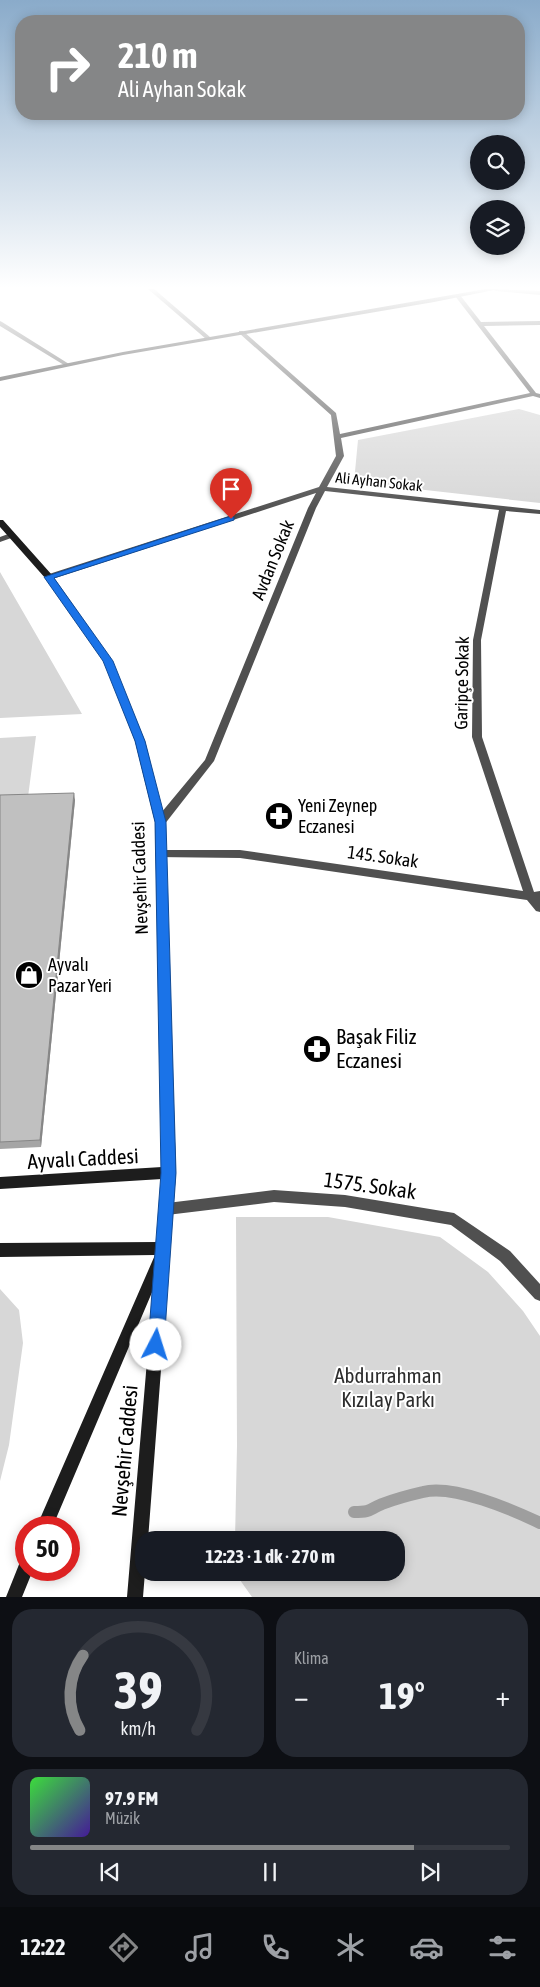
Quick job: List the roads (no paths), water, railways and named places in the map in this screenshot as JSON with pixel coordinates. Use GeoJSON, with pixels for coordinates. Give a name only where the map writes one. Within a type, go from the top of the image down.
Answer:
{"type":"FeatureCollection","features":[{"type":"Feature","properties":{"kind":"main road"},"geometry":{"type":"LineString","coordinates":[[0,379],[66,364]]}},
{"type":"Feature","properties":{"kind":"main road","name":"Nevşehir Caddesi"},"geometry":{"type":"LineString","coordinates":[[0,522],[49,577],[108,661],[140,741],[160,822],[169,1173],[135,1597]]}},
{"type":"Feature","properties":{"kind":"main road","name":"Ayvalı Caddesi"},"geometry":{"type":"LineString","coordinates":[[0,1183],[169,1173]]}},
{"type":"Feature","properties":{"kind":"main road"},"geometry":{"type":"LineString","coordinates":[[0,1250],[164,1248]]}},
{"type":"Feature","properties":{"kind":"main road","name":"Nevşehir Caddesi"},"geometry":{"type":"LineString","coordinates":[[49,1516],[164,1248]]}},
{"type":"Feature","properties":{"kind":"main road"},"geometry":{"type":"LineString","coordinates":[[14,1597],[21,1581]]}},
{"type":"Feature","properties":{"kind":"street","name":"Avdan Sokak"},"geometry":{"type":"LineString","coordinates":[[160,822],[208,760],[312,508],[340,456],[334,414],[277,364]]}},
{"type":"Feature","properties":{"kind":"street"},"geometry":{"type":"LineString","coordinates":[[338,437],[537,395],[511,364]]}},
{"type":"Feature","properties":{"kind":"street","name":"Ali Ayhan Sokak"},"geometry":{"type":"LineString","coordinates":[[49,577],[322,489],[540,512]]}},
{"type":"Feature","properties":{"kind":"street","name":"Garipçe Sokak"},"geometry":{"type":"LineString","coordinates":[[503,509],[477,640],[477,737],[540,908]]}},
{"type":"Feature","properties":{"kind":"street"},"geometry":{"type":"LineString","coordinates":[[0,540],[11,535]]}},
{"type":"Feature","properties":{"kind":"street","name":"145. Sokak"},"geometry":{"type":"LineString","coordinates":[[160,854],[240,854],[535,896]]}},
{"type":"Feature","properties":{"kind":"street","name":"1575. Sokak"},"geometry":{"type":"LineString","coordinates":[[166,1209],[274,1196],[344,1201],[454,1219],[505,1256],[540,1294]]}},
{"type":"Feature","properties":{"kind":"waterway"},"geometry":{"type":"LineString","coordinates":[[354,1512],[367,1511],[397,1499],[423,1492],[436,1491],[466,1495],[483,1500],[540,1523]]}},
{"type":"Feature","properties":{"kind":"place","name":"Yeni Zeynep Eczanesi"},"geometry":{"type":"Point","coordinates":[279,816]}},
{"type":"Feature","properties":{"kind":"place","name":"Ayvalı Pazar Yeri"},"geometry":{"type":"Point","coordinates":[29,975]}},
{"type":"Feature","properties":{"kind":"place","name":"Başak Filiz Eczanesi"},"geometry":{"type":"Point","coordinates":[317,1049]}},
{"type":"Feature","properties":{"kind":"park label","name":"Abdurrahman Kızılay Parkı"},"geometry":{"type":"Point","coordinates":[388,1388]}}]}
